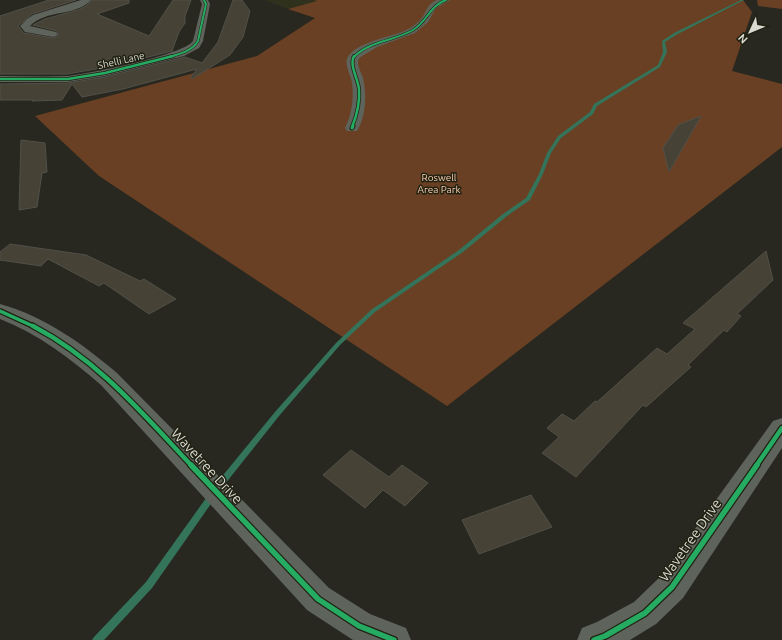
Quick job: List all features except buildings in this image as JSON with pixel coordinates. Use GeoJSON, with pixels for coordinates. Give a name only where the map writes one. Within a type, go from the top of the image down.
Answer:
{"type":"FeatureCollection","features":[{"type":"Feature","properties":{"kind":"street"},"geometry":{"type":"LineString","coordinates":[[53,34],[28,30],[24,26],[27,22],[35,18],[77,6],[87,0]]}},
{"type":"Feature","properties":{"kind":"street","name":"Shelli Lane"},"geometry":{"type":"LineString","coordinates":[[0,79],[51,80],[84,77],[180,54],[195,46],[198,41],[206,4],[204,0]]}},
{"type":"Feature","properties":{"kind":"street"},"geometry":{"type":"LineString","coordinates":[[352,128],[358,112],[357,103],[359,98],[358,79],[351,62],[352,57],[356,53],[365,49],[405,34],[425,21],[434,5],[446,0]]}},
{"type":"Feature","properties":{"kind":"street","name":"Wavetree Drive"},"geometry":{"type":"LineString","coordinates":[[0,311],[49,334],[79,353],[109,379],[318,599],[359,626],[394,640]]}},
{"type":"Feature","properties":{"kind":"street","name":"Wavetree Drive"},"geometry":{"type":"LineString","coordinates":[[594,640],[605,636],[644,613],[672,587],[782,428]]}},
{"type":"Feature","properties":{"kind":"shaded area"},"geometry":{"type":"Polygon","coordinates":[[[264,0],[323,0],[288,9],[264,0]]]}},
{"type":"Feature","properties":{"kind":"green space","name":"Roswell Area Park"},"geometry":{"type":"Polygon","coordinates":[[[314,0],[743,0],[752,12],[732,71],[782,84],[782,147],[447,406],[99,176],[35,116],[257,56],[315,18],[288,9],[317,1],[314,0]]]}},
{"type":"Feature","properties":{"kind":"green space"},"geometry":{"type":"Polygon","coordinates":[[[757,0],[782,0],[782,9],[758,6],[757,0]]]}},
{"type":"Feature","properties":{"kind":"waterway"},"geometry":{"type":"LineString","coordinates":[[218,487],[277,414],[338,344],[373,311],[461,251],[505,215],[528,199],[541,174],[549,153],[559,137],[592,113],[595,105],[659,66],[665,52],[663,42],[675,34],[743,0]]}},
{"type":"Feature","properties":{"kind":"waterway"},"geometry":{"type":"LineString","coordinates":[[97,640],[149,585],[212,496]]}},
{"type":"Feature","properties":{"kind":"cycle path"},"geometry":{"type":"LineString","coordinates":[[0,79],[68,79],[105,73],[180,54],[195,46],[198,41],[206,4],[204,0]]}},
{"type":"Feature","properties":{"kind":"cycle path"},"geometry":{"type":"LineString","coordinates":[[352,128],[358,110],[359,96],[357,77],[352,62],[354,56],[366,48],[405,34],[418,27],[436,4],[446,0]]}},
{"type":"Feature","properties":{"kind":"cycle path"},"geometry":{"type":"LineString","coordinates":[[0,311],[44,331],[97,368],[318,599],[359,626],[394,640]]}},
{"type":"Feature","properties":{"kind":"cycle path"},"geometry":{"type":"LineString","coordinates":[[594,640],[605,636],[645,613],[672,587],[782,428]]}}]}
